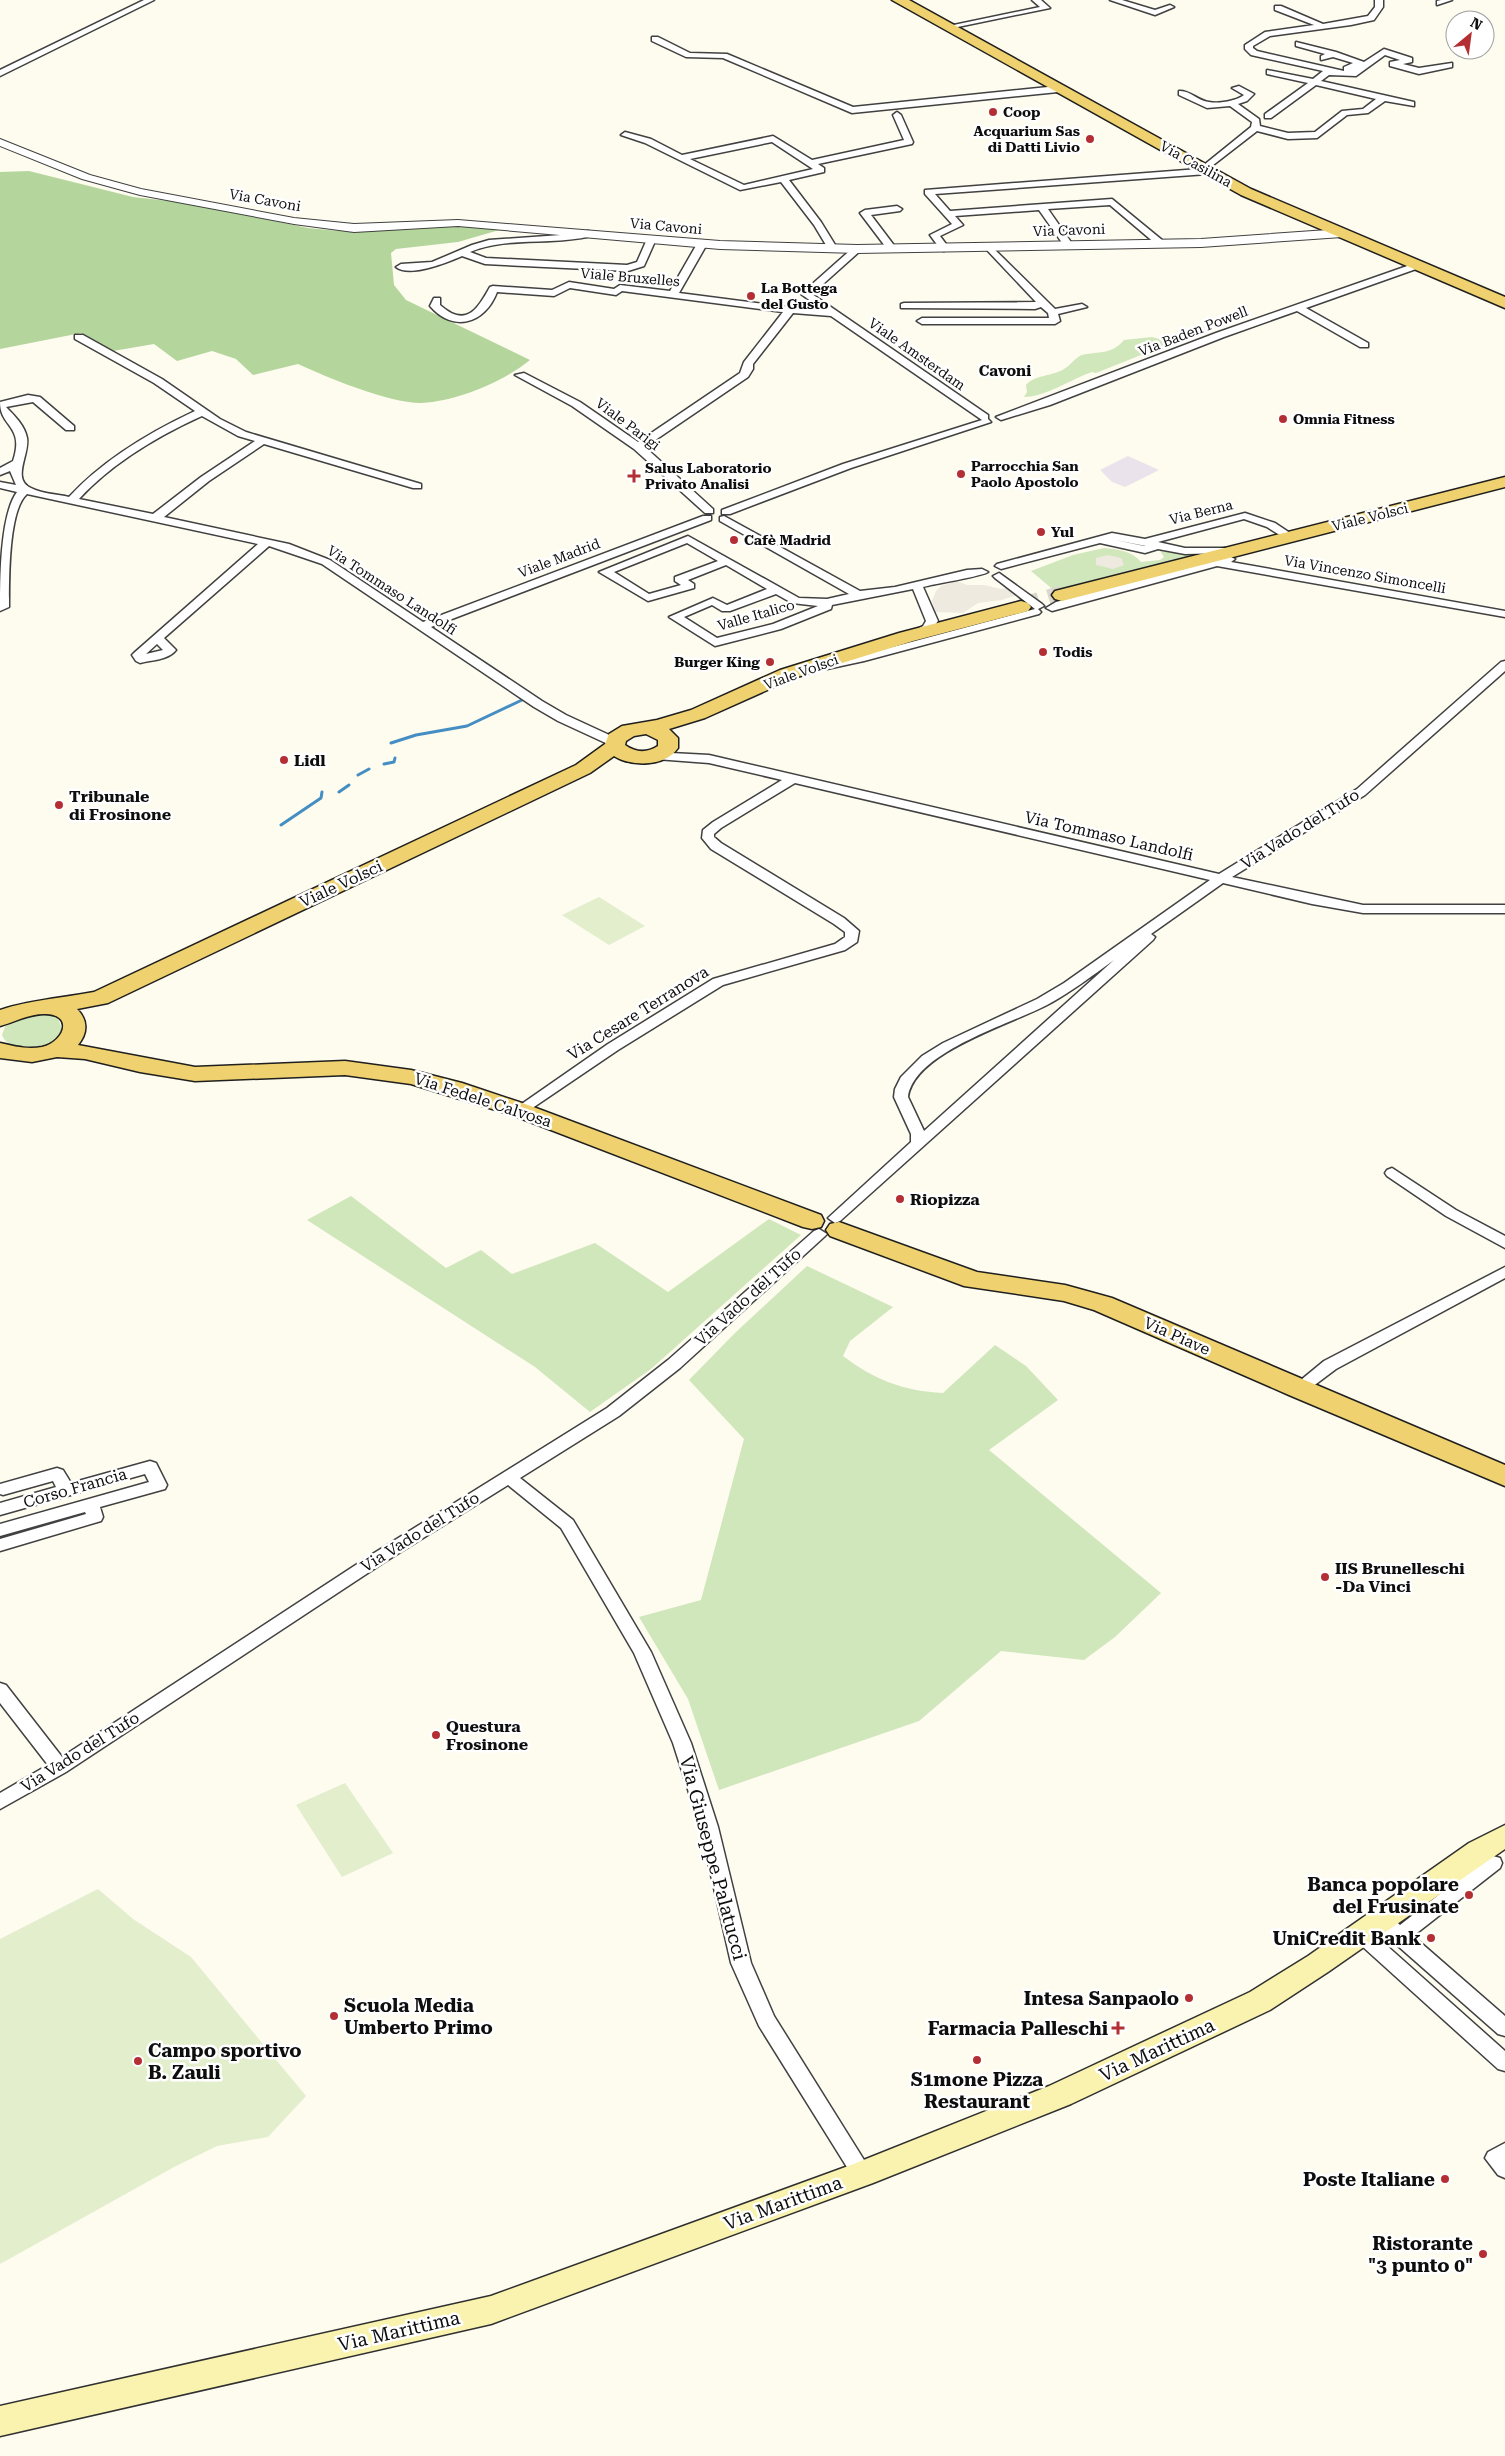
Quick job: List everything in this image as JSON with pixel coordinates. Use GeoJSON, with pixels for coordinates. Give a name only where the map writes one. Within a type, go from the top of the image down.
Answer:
{"type":"FeatureCollection","features":[{"type":"Feature","properties":{"kind":"main road","name":"Via Casilina"},"geometry":{"type":"LineString","coordinates":[[902,0],[1058,89],[1246,192],[1505,302]]}},
{"type":"Feature","properties":{"kind":"main road","name":"Viale Volsci"},"geometry":{"type":"LineString","coordinates":[[1057,602],[1235,550],[1505,482]]}},
{"type":"Feature","properties":{"kind":"main road","name":"Viale Volsci"},"geometry":{"type":"LineString","coordinates":[[583,769],[624,737],[698,714],[787,674],[906,637],[1031,608]]}},
{"type":"Feature","properties":{"kind":"main road","name":"Viale Volsci"},"geometry":{"type":"LineString","coordinates":[[5,1014],[37,1006],[52,1007],[100,998],[583,769],[658,748],[698,714]]}},
{"type":"Feature","properties":{"kind":"main road"},"geometry":{"type":"LineString","coordinates":[[660,732],[658,748],[623,754],[624,737],[660,732]]}},
{"type":"Feature","properties":{"kind":"main road","name":"Viale Volsci"},"geometry":{"type":"LineString","coordinates":[[54,1050],[66,1043],[75,1026],[100,998]]}},
{"type":"Feature","properties":{"kind":"main road","name":"Via Fedele Calvosa"},"geometry":{"type":"LineString","coordinates":[[52,1007],[64,1012],[88,1045],[109,1056]]}},
{"type":"Feature","properties":{"kind":"main road","name":"Via Fedele Calvosa"},"geometry":{"type":"LineString","coordinates":[[4,1053],[35,1055],[54,1050],[78,1051],[109,1056],[140,1065],[195,1074],[313,1068],[379,1071],[454,1088],[520,1110],[826,1225]]}},
{"type":"Feature","properties":{"kind":"main road","name":"Via Piave"},"geometry":{"type":"LineString","coordinates":[[826,1225],[973,1280],[1065,1293],[1103,1304],[1505,1476]]}},
{"type":"Feature","properties":{"kind":"main road","name":"Via Marittima"},"geometry":{"type":"LineString","coordinates":[[0,2421],[492,2310],[862,2174],[1060,2095],[1260,2001],[1380,1929],[1496,1855]]}},
{"type":"Feature","properties":{"kind":"street"},"geometry":{"type":"LineString","coordinates":[[0,73],[150,0]]}},
{"type":"Feature","properties":{"kind":"street"},"geometry":{"type":"LineString","coordinates":[[948,27],[1046,8],[1036,0]]}},
{"type":"Feature","properties":{"kind":"street"},"geometry":{"type":"LineString","coordinates":[[1114,0],[1155,14],[1170,8]]}},
{"type":"Feature","properties":{"kind":"street"},"geometry":{"type":"LineString","coordinates":[[1379,0],[1379,7],[1371,18],[1351,23],[1318,26],[1272,34],[1256,39],[1249,45],[1249,49],[1254,53],[1311,64],[1328,71],[1353,74],[1384,52],[1409,60],[1393,64]]}},
{"type":"Feature","properties":{"kind":"street"},"geometry":{"type":"LineString","coordinates":[[1278,8],[1304,17],[1319,24],[1318,26]]}},
{"type":"Feature","properties":{"kind":"street"},"geometry":{"type":"LineString","coordinates":[[1268,116],[1328,71],[1346,70],[1360,63],[1333,54],[1292,47],[1272,34]]}},
{"type":"Feature","properties":{"kind":"street"},"geometry":{"type":"LineString","coordinates":[[655,39],[688,55],[724,56]]}},
{"type":"Feature","properties":{"kind":"street"},"geometry":{"type":"LineString","coordinates":[[702,45],[852,110],[933,100],[1058,89]]}},
{"type":"Feature","properties":{"kind":"street"},"geometry":{"type":"LineString","coordinates":[[1277,57],[1292,47]]}},
{"type":"Feature","properties":{"kind":"street"},"geometry":{"type":"LineString","coordinates":[[1311,64],[1333,54]]}},
{"type":"Feature","properties":{"kind":"street"},"geometry":{"type":"LineString","coordinates":[[1372,60],[1419,71],[1449,65]]}},
{"type":"Feature","properties":{"kind":"street"},"geometry":{"type":"LineString","coordinates":[[1270,72],[1411,104]]}},
{"type":"Feature","properties":{"kind":"street"},"geometry":{"type":"LineString","coordinates":[[1182,93],[1207,105],[1232,103],[1244,99],[1250,94],[1236,88]]}},
{"type":"Feature","properties":{"kind":"street"},"geometry":{"type":"LineString","coordinates":[[1255,128],[1288,136],[1316,135],[1345,113],[1365,111],[1383,98]]}},
{"type":"Feature","properties":{"kind":"street"},"geometry":{"type":"LineString","coordinates":[[944,248],[935,235],[958,225],[928,192],[1205,169],[1255,128],[1256,121],[1232,103]]}},
{"type":"Feature","properties":{"kind":"street"},"geometry":{"type":"LineString","coordinates":[[811,163],[910,142],[897,115]]}},
{"type":"Feature","properties":{"kind":"street"},"geometry":{"type":"LineString","coordinates":[[625,135],[648,141],[681,158],[743,188],[821,170],[773,140],[681,158]]}},
{"type":"Feature","properties":{"kind":"street","name":"Via Cavoni"},"geometry":{"type":"LineString","coordinates":[[0,142],[86,177],[140,192],[294,221],[354,228],[458,222],[702,244],[832,248],[944,248],[1159,242],[1202,243],[1342,233]]}},
{"type":"Feature","properties":{"kind":"street"},"geometry":{"type":"LineString","coordinates":[[784,179],[818,224],[832,248]]}},
{"type":"Feature","properties":{"kind":"street"},"geometry":{"type":"LineString","coordinates":[[948,214],[1112,202],[1159,242]]}},
{"type":"Feature","properties":{"kind":"street"},"geometry":{"type":"LineString","coordinates":[[1042,208],[1068,245]]}},
{"type":"Feature","properties":{"kind":"street"},"geometry":{"type":"LineString","coordinates":[[891,248],[865,213],[897,209]]}},
{"type":"Feature","properties":{"kind":"street"},"geometry":{"type":"LineString","coordinates":[[401,267],[426,267],[489,243],[575,238],[588,234]]}},
{"type":"Feature","properties":{"kind":"street"},"geometry":{"type":"LineString","coordinates":[[463,253],[485,261],[628,268],[641,264],[651,240]]}},
{"type":"Feature","properties":{"kind":"street"},"geometry":{"type":"LineString","coordinates":[[673,294],[702,244]]}},
{"type":"Feature","properties":{"kind":"street"},"geometry":{"type":"LineString","coordinates":[[922,321],[1055,321],[1053,312],[1042,304],[990,247]]}},
{"type":"Feature","properties":{"kind":"street"},"geometry":{"type":"LineString","coordinates":[[638,447],[744,375],[748,370],[748,364],[789,311],[857,248]]}},
{"type":"Feature","properties":{"kind":"street"},"geometry":{"type":"LineString","coordinates":[[1394,272],[1399,261],[1396,256]]}},
{"type":"Feature","properties":{"kind":"street","name":"Via Baden Powell"},"geometry":{"type":"LineString","coordinates":[[985,420],[994,415],[1002,418],[1297,307],[1394,272],[1414,267],[1416,264]]}},
{"type":"Feature","properties":{"kind":"street","name":"Via Baden Powell"},"geometry":{"type":"LineString","coordinates":[[1394,272],[1438,274]]}},
{"type":"Feature","properties":{"kind":"street","name":"Viale Bruxelles"},"geometry":{"type":"LineString","coordinates":[[437,300],[435,306],[446,316],[461,319],[470,318],[491,297],[493,289],[554,293],[569,285],[616,292],[620,288],[673,294],[789,311],[834,313]]}},
{"type":"Feature","properties":{"kind":"street","name":"Viale Amsterdam"},"geometry":{"type":"LineString","coordinates":[[806,294],[985,420]]}},
{"type":"Feature","properties":{"kind":"street"},"geometry":{"type":"LineString","coordinates":[[904,306],[1035,306],[1042,304]]}},
{"type":"Feature","properties":{"kind":"street"},"geometry":{"type":"LineString","coordinates":[[1053,312],[1082,307]]}},
{"type":"Feature","properties":{"kind":"street"},"geometry":{"type":"LineString","coordinates":[[1297,307],[1364,345]]}},
{"type":"Feature","properties":{"kind":"street"},"geometry":{"type":"LineString","coordinates":[[79,338],[158,381],[202,412],[242,434],[417,486]]}},
{"type":"Feature","properties":{"kind":"street","name":"Viale Parigi"},"geometry":{"type":"LineString","coordinates":[[520,375],[576,404],[638,447],[708,514]]}},
{"type":"Feature","properties":{"kind":"street"},"geometry":{"type":"LineString","coordinates":[[0,484],[7,482],[15,469],[22,450],[23,440],[17,426],[0,406],[28,398],[36,399],[70,428]]}},
{"type":"Feature","properties":{"kind":"street"},"geometry":{"type":"LineString","coordinates":[[72,500],[85,484],[182,420],[202,412]]}},
{"type":"Feature","properties":{"kind":"street"},"geometry":{"type":"LineString","coordinates":[[708,514],[717,520],[725,515],[847,466],[985,420]]}},
{"type":"Feature","properties":{"kind":"street"},"geometry":{"type":"LineString","coordinates":[[154,518],[205,479],[264,440]]}},
{"type":"Feature","properties":{"kind":"street"},"geometry":{"type":"LineString","coordinates":[[0,472],[15,469]]}},
{"type":"Feature","properties":{"kind":"street"},"geometry":{"type":"LineString","coordinates":[[0,608],[3,608],[3,571],[12,515],[17,499],[26,490],[15,469]]}},
{"type":"Feature","properties":{"kind":"street","name":"Via Tommaso Landolfi"},"geometry":{"type":"LineString","coordinates":[[0,484],[299,550],[326,562],[519,692],[574,724],[624,737]]}},
{"type":"Feature","properties":{"kind":"street","name":"Viale Madrid"},"geometry":{"type":"LineString","coordinates":[[422,626],[708,514]]}},
{"type":"Feature","properties":{"kind":"street"},"geometry":{"type":"LineString","coordinates":[[725,515],[858,595],[917,586],[967,573],[982,572],[983,568],[987,566],[1000,571],[1031,608],[1048,614],[1053,611],[1057,602],[1060,604],[1219,563],[1266,542]]}},
{"type":"Feature","properties":{"kind":"street","name":"Via Berna"},"geometry":{"type":"LineString","coordinates":[[1151,544],[1245,516],[1271,525],[1290,537]]}},
{"type":"Feature","properties":{"kind":"street","name":"Valle Italico"},"geometry":{"type":"LineString","coordinates":[[727,562],[679,579],[690,586],[671,594],[660,594],[648,598],[605,572],[688,539],[796,601],[813,604],[840,602]]}},
{"type":"Feature","properties":{"kind":"street","name":"Viale Volsci"},"geometry":{"type":"LineString","coordinates":[[1000,571],[1103,540],[1145,550],[1151,544],[1185,551],[1235,550]]}},
{"type":"Feature","properties":{"kind":"street"},"geometry":{"type":"LineString","coordinates":[[158,638],[267,542]]}},
{"type":"Feature","properties":{"kind":"street","name":"Via Vincenzo Simoncelli"},"geometry":{"type":"LineString","coordinates":[[1219,563],[1505,614]]}},
{"type":"Feature","properties":{"kind":"street","name":"Viale Volsci"},"geometry":{"type":"LineString","coordinates":[[906,637],[927,628],[932,621],[917,586]]}},
{"type":"Feature","properties":{"kind":"street","name":"Valle Italico"},"geometry":{"type":"LineString","coordinates":[[776,590],[726,609],[712,601],[675,617],[715,642],[777,627],[858,595]]}},
{"type":"Feature","properties":{"kind":"street"},"geometry":{"type":"LineString","coordinates":[[810,667],[860,659],[1031,608]]}},
{"type":"Feature","properties":{"kind":"street","name":"Via Vado del Tufo"},"geometry":{"type":"LineString","coordinates":[[918,1145],[918,1134],[901,1097],[906,1080],[920,1066],[948,1046],[1042,1002],[1220,879],[1361,792],[1505,664]]}},
{"type":"Feature","properties":{"kind":"street","name":"Via Tommaso Landolfi"},"geometry":{"type":"LineString","coordinates":[[574,724],[598,728],[624,737]]}},
{"type":"Feature","properties":{"kind":"street","name":"Via Tommaso Landolfi"},"geometry":{"type":"LineString","coordinates":[[658,748],[1312,900],[1363,909],[1505,909]]}},
{"type":"Feature","properties":{"kind":"street","name":"Via Tommaso Landolfi"},"geometry":{"type":"LineString","coordinates":[[658,748],[709,759]]}},
{"type":"Feature","properties":{"kind":"street","name":"Via Cesare Terranova"},"geometry":{"type":"LineString","coordinates":[[520,1110],[613,1047],[718,982],[840,947],[852,939],[852,931],[839,921],[708,840],[708,833],[717,826],[792,779]]}},
{"type":"Feature","properties":{"kind":"street","name":"Via Vado del Tufo"},"geometry":{"type":"LineString","coordinates":[[0,1802],[60,1767],[378,1559],[613,1412],[674,1364],[1180,907]]}},
{"type":"Feature","properties":{"kind":"street"},"geometry":{"type":"LineString","coordinates":[[1392,1173],[1451,1213],[1491,1234],[1505,1244]]}},
{"type":"Feature","properties":{"kind":"street"},"geometry":{"type":"LineString","coordinates":[[1298,1389],[1330,1364],[1505,1272]]}},
{"type":"Feature","properties":{"kind":"street","name":"Corso Francia"},"geometry":{"type":"LineString","coordinates":[[0,1509],[150,1467],[159,1485],[91,1504]]}},
{"type":"Feature","properties":{"kind":"street"},"geometry":{"type":"LineString","coordinates":[[1,1488],[57,1474],[66,1490]]}},
{"type":"Feature","properties":{"kind":"street","name":"Via Giuseppe Palatucci"},"geometry":{"type":"LineString","coordinates":[[508,1477],[567,1524],[642,1652],[682,1743],[703,1808],[741,1963],[766,2020],[862,2174]]}},
{"type":"Feature","properties":{"kind":"street"},"geometry":{"type":"LineString","coordinates":[[0,1530],[91,1504],[96,1517],[0,1545]]}},
{"type":"Feature","properties":{"kind":"street"},"geometry":{"type":"LineString","coordinates":[[0,1690],[60,1767]]}},
{"type":"Feature","properties":{"kind":"street"},"geometry":{"type":"LineString","coordinates":[[1380,1929],[1505,2028]]}},
{"type":"Feature","properties":{"kind":"street"},"geometry":{"type":"LineString","coordinates":[[1380,1929],[1505,2063]]}},
{"type":"Feature","properties":{"kind":"street"},"geometry":{"type":"LineString","coordinates":[[1505,2152],[1495,2158],[1505,2169]]}},
{"type":"Feature","properties":{"kind":"shaded area"},"geometry":{"type":"Polygon","coordinates":[[[1128,456],[1159,470],[1125,487],[1112,482],[1100,470],[1128,456]]]}},
{"type":"Feature","properties":{"kind":"shaded area"},"geometry":{"type":"Polygon","coordinates":[[[1108,555],[1121,558],[1124,565],[1113,569],[1096,565],[1096,558],[1108,555]]]}},
{"type":"Feature","properties":{"kind":"shaded area"},"geometry":{"type":"Polygon","coordinates":[[[956,581],[967,585],[984,585],[1001,589],[1010,588],[1017,595],[1002,600],[978,603],[963,613],[935,612],[932,601],[936,591],[941,586],[956,581]]]}},
{"type":"Feature","properties":{"kind":"green space"},"geometry":{"type":"Polygon","coordinates":[[[29,171],[133,197],[187,203],[308,228],[339,231],[448,226],[506,228],[458,242],[396,249],[391,253],[394,285],[406,300],[530,360],[507,376],[479,389],[450,399],[422,403],[377,395],[298,364],[253,375],[236,359],[212,351],[177,361],[154,344],[113,351],[81,333],[0,349],[0,172],[29,171]]]}},
{"type":"Feature","properties":{"kind":"green space"},"geometry":{"type":"Polygon","coordinates":[[[1152,337],[1174,343],[1146,357],[1141,355],[1096,373],[1092,372],[1084,375],[1041,394],[1024,397],[1027,392],[1026,385],[1030,381],[1064,369],[1080,356],[1105,352],[1115,348],[1124,340],[1152,337]]]}},
{"type":"Feature","properties":{"kind":"green space"},"geometry":{"type":"Polygon","coordinates":[[[1104,548],[1129,553],[1141,562],[1160,560],[1164,557],[1160,551],[1198,555],[1056,592],[1031,571],[1073,555],[1104,548]]]}},
{"type":"Feature","properties":{"kind":"green space"},"geometry":{"type":"Polygon","coordinates":[[[599,897],[645,926],[609,945],[562,915],[599,897]]]}},
{"type":"Feature","properties":{"kind":"green space"},"geometry":{"type":"Polygon","coordinates":[[[32,1013],[50,1014],[58,1019],[62,1029],[51,1042],[42,1046],[23,1049],[14,1047],[2,1035],[6,1024],[32,1013]]]}},
{"type":"Feature","properties":{"kind":"green space"},"geometry":{"type":"Polygon","coordinates":[[[351,1196],[446,1268],[481,1250],[512,1274],[595,1243],[668,1292],[769,1219],[801,1235],[651,1369],[590,1412],[535,1367],[307,1220],[351,1196]]]}},
{"type":"Feature","properties":{"kind":"green space"},"geometry":{"type":"Polygon","coordinates":[[[807,1266],[893,1307],[850,1341],[843,1356],[878,1378],[915,1390],[943,1393],[995,1345],[1026,1366],[1058,1400],[989,1450],[1161,1593],[1115,1637],[1084,1660],[1001,1651],[919,1721],[719,1790],[688,1699],[639,1617],[701,1600],[744,1439],[689,1380],[735,1333],[807,1266]]]}},
{"type":"Feature","properties":{"kind":"green space"},"geometry":{"type":"Polygon","coordinates":[[[345,1783],[393,1853],[342,1877],[296,1805],[345,1783]]]}},
{"type":"Feature","properties":{"kind":"green space","name":"Campo sportivo B. Zauli"},"geometry":{"type":"Polygon","coordinates":[[[98,1889],[133,1919],[191,1957],[306,2096],[268,2137],[217,2146],[174,2167],[0,2264],[0,1939],[98,1889]]]}},
{"type":"Feature","properties":{"kind":"waterway"},"geometry":{"type":"LineString","coordinates":[[391,743],[416,735],[467,726],[522,700]]}},
{"type":"Feature","properties":{"kind":"waterway"},"geometry":{"type":"LineString","coordinates":[[384,764],[394,762],[395,758]]}},
{"type":"Feature","properties":{"kind":"waterway"},"geometry":{"type":"LineString","coordinates":[[358,775],[369,769]]}},
{"type":"Feature","properties":{"kind":"waterway"},"geometry":{"type":"LineString","coordinates":[[339,792],[349,785]]}},
{"type":"Feature","properties":{"kind":"waterway"},"geometry":{"type":"LineString","coordinates":[[281,825],[321,798],[322,792]]}},
{"type":"Feature","properties":{"kind":"tunnel"},"geometry":{"type":"LineString","coordinates":[[1021,607],[1062,595]]}},
{"type":"Feature","properties":{"kind":"place","name":"Coop"},"geometry":{"type":"Point","coordinates":[993,112]}},
{"type":"Feature","properties":{"kind":"place","name":"Acquarium Sas di Datti Livio"},"geometry":{"type":"Point","coordinates":[1090,139]}},
{"type":"Feature","properties":{"kind":"place","name":"La Bottega del Gusto"},"geometry":{"type":"Point","coordinates":[751,296]}},
{"type":"Feature","properties":{"kind":"place","name":"Omnia Fitness"},"geometry":{"type":"Point","coordinates":[1283,419]}},
{"type":"Feature","properties":{"kind":"place","name":"Parrocchia San Paolo Apostolo"},"geometry":{"type":"Point","coordinates":[961,474]}},
{"type":"Feature","properties":{"kind":"place","name":"Salus Laboratorio Privato Analisi"},"geometry":{"type":"Point","coordinates":[634,476]}},
{"type":"Feature","properties":{"kind":"place","name":"Yul"},"geometry":{"type":"Point","coordinates":[1041,532]}},
{"type":"Feature","properties":{"kind":"place","name":"Cafè Madrid"},"geometry":{"type":"Point","coordinates":[734,540]}},
{"type":"Feature","properties":{"kind":"place","name":"Todis"},"geometry":{"type":"Point","coordinates":[1043,652]}},
{"type":"Feature","properties":{"kind":"place","name":"Burger King"},"geometry":{"type":"Point","coordinates":[770,662]}},
{"type":"Feature","properties":{"kind":"place","name":"Lidl"},"geometry":{"type":"Point","coordinates":[284,760]}},
{"type":"Feature","properties":{"kind":"place","name":"Tribunale di Frosinone"},"geometry":{"type":"Point","coordinates":[59,805]}},
{"type":"Feature","properties":{"kind":"place","name":"Riopizza"},"geometry":{"type":"Point","coordinates":[900,1199]}},
{"type":"Feature","properties":{"kind":"place","name":"IIS Brunelleschi -Da Vinci"},"geometry":{"type":"Point","coordinates":[1325,1577]}},
{"type":"Feature","properties":{"kind":"place","name":"Questura Frosinone"},"geometry":{"type":"Point","coordinates":[436,1735]}},
{"type":"Feature","properties":{"kind":"place","name":"Banca popolare del Frusinate"},"geometry":{"type":"Point","coordinates":[1469,1895]}},
{"type":"Feature","properties":{"kind":"place","name":"UniCredit Bank"},"geometry":{"type":"Point","coordinates":[1431,1938]}},
{"type":"Feature","properties":{"kind":"place","name":"Intesa Sanpaolo"},"geometry":{"type":"Point","coordinates":[1189,1998]}},
{"type":"Feature","properties":{"kind":"place","name":"Scuola Media Umberto Primo"},"geometry":{"type":"Point","coordinates":[334,2016]}},
{"type":"Feature","properties":{"kind":"place","name":"Farmacia Palleschi"},"geometry":{"type":"Point","coordinates":[1118,2028]}},
{"type":"Feature","properties":{"kind":"place","name":"S1mone Pizza Restaurant"},"geometry":{"type":"Point","coordinates":[977,2060]}},
{"type":"Feature","properties":{"kind":"place","name":"Campo sportivo B. Zauli"},"geometry":{"type":"Point","coordinates":[138,2061]}},
{"type":"Feature","properties":{"kind":"place","name":"Poste Italiane"},"geometry":{"type":"Point","coordinates":[1445,2179]}},
{"type":"Feature","properties":{"kind":"place","name":"Ristorante \"3 punto 0\""},"geometry":{"type":"Point","coordinates":[1483,2254]}},
{"type":"Feature","properties":{"kind":"district","name":"Cavoni"},"geometry":{"type":"Point","coordinates":[1005,371]}}]}
